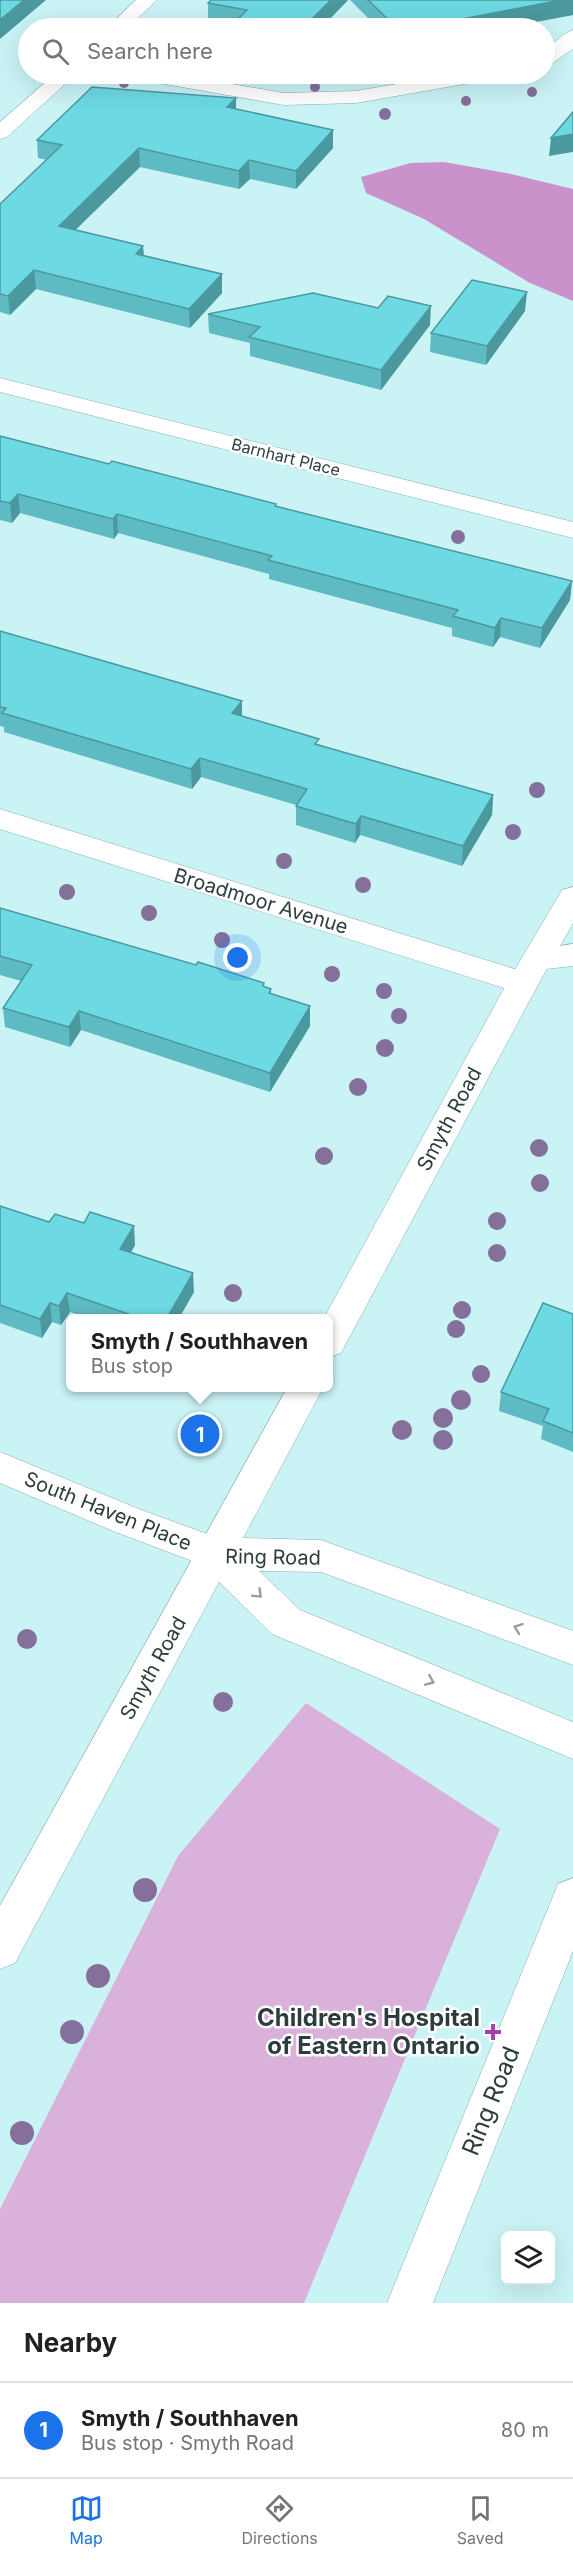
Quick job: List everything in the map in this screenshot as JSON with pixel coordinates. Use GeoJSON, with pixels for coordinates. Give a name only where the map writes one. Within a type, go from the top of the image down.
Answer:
{"type":"FeatureCollection","features":[{"type":"Feature","properties":{"kind":"street"},"geometry":{"type":"LineString","coordinates":[[127,18],[147,0]]}},
{"type":"Feature","properties":{"kind":"street"},"geometry":{"type":"LineString","coordinates":[[555,52],[567,44],[573,36]]}},
{"type":"Feature","properties":{"kind":"street"},"geometry":{"type":"LineString","coordinates":[[0,132],[55,84]]}},
{"type":"Feature","properties":{"kind":"street"},"geometry":{"type":"LineString","coordinates":[[199,84],[284,99],[356,97],[430,84]]}},
{"type":"Feature","properties":{"kind":"street","name":"Barnhart Place"},"geometry":{"type":"LineString","coordinates":[[0,385],[573,530]]}},
{"type":"Feature","properties":{"kind":"street","name":"Broadmoor Avenue"},"geometry":{"type":"LineString","coordinates":[[0,819],[530,971]]}},
{"type":"Feature","properties":{"kind":"street","name":"Smyth Road"},"geometry":{"type":"LineString","coordinates":[[333,1336],[530,971],[573,897]]}},
{"type":"Feature","properties":{"kind":"street"},"geometry":{"type":"LineString","coordinates":[[530,971],[573,955]]}},
{"type":"Feature","properties":{"kind":"street","name":"Smyth Road"},"geometry":{"type":"LineString","coordinates":[[0,1948],[303,1392]]}},
{"type":"Feature","properties":{"kind":"street","name":"South Haven Place"},"geometry":{"type":"LineString","coordinates":[[0,1467],[126,1520],[216,1554]]}},
{"type":"Feature","properties":{"kind":"street","name":"Ring Road"},"geometry":{"type":"LineString","coordinates":[[216,1554],[321,1556],[573,1648]]}},
{"type":"Feature","properties":{"kind":"street","name":"Ring Road"},"geometry":{"type":"LineString","coordinates":[[216,1554],[286,1622],[573,1741]]}},
{"type":"Feature","properties":{"kind":"street","name":"Ring Road"},"geometry":{"type":"LineString","coordinates":[[410,2303],[573,1898]]}},
{"type":"Feature","properties":{"kind":"shaded area"},"geometry":{"type":"Polygon","coordinates":[[[444,162],[511,174],[573,189],[573,301],[530,283],[424,219],[366,193],[361,177],[411,163],[444,162]]]}},
{"type":"Feature","properties":{"kind":"shaded area"},"geometry":{"type":"Polygon","coordinates":[[[306,1703],[500,1829],[304,2303],[0,2303],[0,2209],[178,1856],[306,1703]]]}},
{"type":"Feature","properties":{"kind":"building"},"geometry":{"type":"Polygon","coordinates":[[[0,0],[24,0],[0,20],[0,0]]]}},
{"type":"Feature","properties":{"kind":"building"},"geometry":{"type":"Polygon","coordinates":[[[211,0],[331,0],[313,18],[239,18],[247,10],[208,3],[211,0]]]}},
{"type":"Feature","properties":{"kind":"building"},"geometry":{"type":"Polygon","coordinates":[[[368,0],[561,0],[468,18],[387,18],[368,0]]]}},
{"type":"Feature","properties":{"kind":"building"},"geometry":{"type":"Polygon","coordinates":[[[92,87],[236,98],[227,107],[333,130],[296,171],[249,160],[239,171],[139,148],[59,226],[143,246],[136,254],[222,274],[189,309],[34,270],[8,296],[0,294],[0,204],[62,145],[37,140],[92,87]]]}},
{"type":"Feature","properties":{"kind":"building"},"geometry":{"type":"Polygon","coordinates":[[[573,112],[573,134],[551,138],[573,112]]]}},
{"type":"Feature","properties":{"kind":"building"},"geometry":{"type":"Polygon","coordinates":[[[472,280],[527,292],[487,346],[431,333],[472,280]]]}},
{"type":"Feature","properties":{"kind":"building"},"geometry":{"type":"Polygon","coordinates":[[[313,293],[378,308],[388,296],[431,306],[381,370],[249,337],[260,327],[208,314],[313,293]]]}},
{"type":"Feature","properties":{"kind":"building"},"geometry":{"type":"Polygon","coordinates":[[[0,436],[109,464],[112,461],[276,504],[275,506],[572,581],[542,628],[501,618],[495,628],[453,616],[458,610],[268,560],[272,556],[117,514],[113,519],[18,494],[10,503],[0,501],[0,436]]]}},
{"type":"Feature","properties":{"kind":"building"},"geometry":{"type":"Polygon","coordinates":[[[0,631],[242,701],[232,713],[319,739],[315,744],[493,795],[463,846],[361,816],[356,824],[296,806],[307,789],[200,758],[191,769],[2,713],[6,708],[0,707],[0,631]]]}},
{"type":"Feature","properties":{"kind":"building"},"geometry":{"type":"Polygon","coordinates":[[[0,908],[196,965],[198,962],[264,983],[263,986],[271,989],[269,993],[310,1006],[270,1073],[79,1011],[69,1027],[3,1008],[32,965],[0,956],[0,908]]]}},
{"type":"Feature","properties":{"kind":"building"},"geometry":{"type":"Polygon","coordinates":[[[0,1206],[49,1222],[55,1214],[84,1223],[90,1212],[134,1226],[120,1249],[193,1273],[169,1314],[128,1314],[67,1293],[59,1306],[50,1303],[40,1319],[0,1305],[0,1206]]]}},
{"type":"Feature","properties":{"kind":"building"},"geometry":{"type":"Polygon","coordinates":[[[543,1303],[573,1314],[573,1433],[543,1421],[549,1409],[501,1392],[543,1303]]]}},
{"type":"Feature","properties":{"kind":"place","name":"Smyth / Southhaven"},"geometry":{"type":"Point","coordinates":[200,1434]}},
{"type":"Feature","properties":{"kind":"place","name":"Children's Hospital of Eastern Ontario"},"geometry":{"type":"Point","coordinates":[493,2032]}}]}
